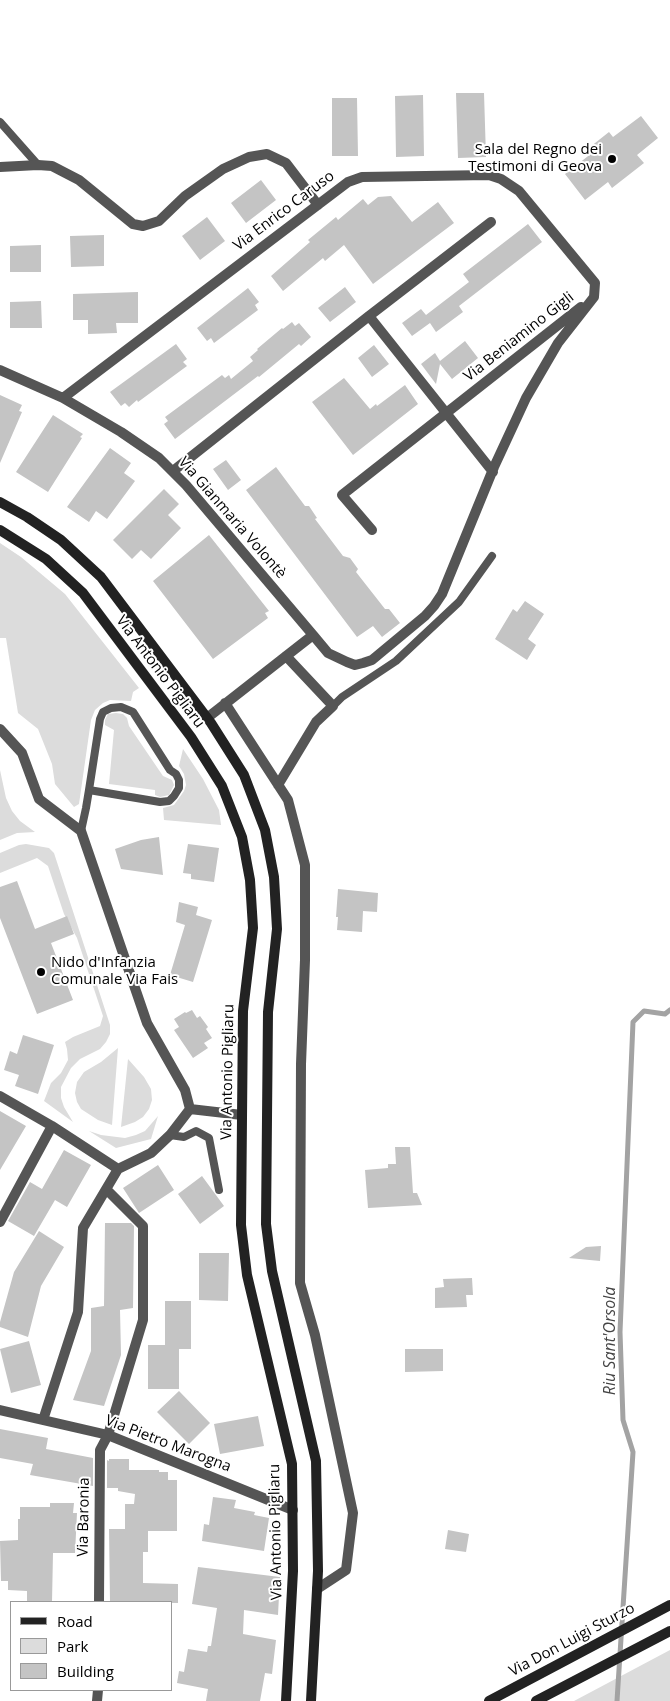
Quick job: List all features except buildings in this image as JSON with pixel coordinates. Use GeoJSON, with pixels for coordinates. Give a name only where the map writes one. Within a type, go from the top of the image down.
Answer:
{"type":"FeatureCollection","features":[{"type":"Feature","properties":{"kind":"main road","name":"Via Antonio Pigliaru"},"geometry":{"type":"LineString","coordinates":[[0,502],[27,517],[61,540],[101,577],[207,718],[244,775],[265,830],[274,877],[278,929],[268,1012],[266,1224],[272,1271],[316,1462],[317,1589],[311,1701]]}},
{"type":"Feature","properties":{"kind":"main road","name":"Via Antonio Pigliaru"},"geometry":{"type":"LineString","coordinates":[[0,530],[46,559],[83,593],[191,737],[222,786],[242,837],[250,890],[253,928],[243,1011],[241,1225],[247,1275],[292,1464],[294,1571],[286,1701]]}},
{"type":"Feature","properties":{"kind":"main road","name":"Via Don Luigi Sturzo"},"geometry":{"type":"LineString","coordinates":[[488,1701],[670,1605]]}},
{"type":"Feature","properties":{"kind":"main road"},"geometry":{"type":"LineString","coordinates":[[536,1701],[670,1631]]}},
{"type":"Feature","properties":{"kind":"main road"},"geometry":{"type":"LineString","coordinates":[[312,1676],[316,1701]]}},
{"type":"Feature","properties":{"kind":"street"},"geometry":{"type":"LineString","coordinates":[[0,167],[52,166],[79,180],[133,224],[143,226],[159,221],[185,196],[223,169],[249,157],[267,154],[286,163],[318,204]]}},
{"type":"Feature","properties":{"kind":"street","name":"Via Enrico Caruso"},"geometry":{"type":"LineString","coordinates":[[63,398],[318,204],[348,182],[362,177],[490,175],[501,179],[519,191],[596,282],[594,297]]}},
{"type":"Feature","properties":{"kind":"street"},"geometry":{"type":"LineString","coordinates":[[173,472],[369,316],[491,222]]}},
{"type":"Feature","properties":{"kind":"street","name":"Via Beniamino Gigli"},"geometry":{"type":"LineString","coordinates":[[372,530],[342,495],[594,297]]}},
{"type":"Feature","properties":{"kind":"street","name":"Via Beniamino Gigli"},"geometry":{"type":"LineString","coordinates":[[313,635],[328,653],[356,665],[372,660],[425,616],[434,606],[442,594],[514,423],[558,343],[594,297]]}},
{"type":"Feature","properties":{"kind":"street"},"geometry":{"type":"LineString","coordinates":[[369,316],[493,472]]}},
{"type":"Feature","properties":{"kind":"street","name":"Via Gianmaria Volontè"},"geometry":{"type":"LineString","coordinates":[[0,370],[63,398],[121,432],[159,458],[186,485],[313,635]]}},
{"type":"Feature","properties":{"kind":"street"},"geometry":{"type":"LineString","coordinates":[[207,718],[313,635]]}},
{"type":"Feature","properties":{"kind":"street"},"geometry":{"type":"LineString","coordinates":[[278,784],[316,722],[333,706],[286,656]]}},
{"type":"Feature","properties":{"kind":"street"},"geometry":{"type":"LineString","coordinates":[[225,704],[288,800],[305,866],[305,960],[301,1064],[300,1283],[315,1335],[353,1512],[346,1570],[317,1589]]}},
{"type":"Feature","properties":{"kind":"street"},"geometry":{"type":"LineString","coordinates":[[0,729],[22,753],[39,799],[81,831],[147,1023],[185,1090],[190,1109]]}},
{"type":"Feature","properties":{"kind":"street"},"geometry":{"type":"LineString","coordinates":[[0,1096],[52,1126],[118,1169]]}},
{"type":"Feature","properties":{"kind":"street"},"geometry":{"type":"LineString","coordinates":[[190,1109],[242,1115]]}},
{"type":"Feature","properties":{"kind":"street"},"geometry":{"type":"LineString","coordinates":[[43,1420],[78,1312],[84,1228],[118,1169],[151,1153],[170,1135],[190,1109]]}},
{"type":"Feature","properties":{"kind":"street"},"geometry":{"type":"LineString","coordinates":[[0,1222],[52,1126]]}},
{"type":"Feature","properties":{"kind":"street","name":"Via Baronia"},"geometry":{"type":"LineString","coordinates":[[98,1601],[100,1450],[108,1435],[144,1320],[143,1226],[107,1190]]}},
{"type":"Feature","properties":{"kind":"street","name":"Via Pietro Marogna"},"geometry":{"type":"LineString","coordinates":[[0,1410],[108,1435],[292,1510]]}},
{"type":"Feature","properties":{"kind":"lane"},"geometry":{"type":"LineString","coordinates":[[0,122],[38,165]]}},
{"type":"Feature","properties":{"kind":"lane"},"geometry":{"type":"LineString","coordinates":[[333,706],[342,697],[396,661],[459,602],[492,556]]}},
{"type":"Feature","properties":{"kind":"lane"},"geometry":{"type":"LineString","coordinates":[[81,831],[100,719],[103,712],[111,708],[121,707],[133,712],[170,770],[176,774],[179,780],[179,788],[169,801],[160,802],[89,790]]}},
{"type":"Feature","properties":{"kind":"lane"},"geometry":{"type":"LineString","coordinates":[[170,1135],[184,1137],[196,1131],[209,1138],[219,1190]]}},
{"type":"Feature","properties":{"kind":"green space"},"geometry":{"type":"Polygon","coordinates":[[[0,543],[21,557],[65,594],[139,688],[133,692],[131,701],[110,700],[95,710],[91,720],[79,804],[74,807],[55,784],[52,764],[38,729],[18,713],[6,638],[0,638],[0,543]]]}},
{"type":"Feature","properties":{"kind":"green space"},"geometry":{"type":"Polygon","coordinates":[[[108,714],[123,714],[127,718],[129,726],[163,776],[172,780],[174,785],[169,795],[160,797],[155,795],[155,790],[109,784],[114,730],[105,725],[105,720],[108,714]]]}},
{"type":"Feature","properties":{"kind":"green space"},"geometry":{"type":"Polygon","coordinates":[[[183,749],[203,779],[219,810],[221,825],[164,820],[163,808],[174,805],[186,785],[184,774],[179,766],[183,749]]]}},
{"type":"Feature","properties":{"kind":"green space"},"geometry":{"type":"Polygon","coordinates":[[[0,770],[6,798],[12,811],[20,821],[35,832],[17,833],[0,840],[0,770]]]}},
{"type":"Feature","properties":{"kind":"green space"},"geometry":{"type":"Polygon","coordinates":[[[26,844],[49,848],[54,853],[110,1025],[110,1034],[106,1042],[100,1049],[80,1059],[71,1068],[61,1087],[61,1098],[64,1107],[73,1122],[44,1101],[51,1083],[61,1073],[68,1060],[65,1042],[100,1026],[103,1016],[77,938],[64,914],[48,866],[37,858],[0,873],[0,853],[26,844]]]}},
{"type":"Feature","properties":{"kind":"green space"},"geometry":{"type":"Polygon","coordinates":[[[118,1048],[112,1125],[98,1120],[81,1109],[75,1093],[77,1082],[84,1072],[101,1062],[118,1048]]]}},
{"type":"Feature","properties":{"kind":"green space"},"geometry":{"type":"Polygon","coordinates":[[[128,1059],[144,1077],[151,1089],[152,1100],[149,1109],[143,1117],[121,1127],[128,1059]]]}},
{"type":"Feature","properties":{"kind":"green space"},"geometry":{"type":"Polygon","coordinates":[[[158,1116],[151,1139],[116,1148],[89,1131],[101,1135],[125,1138],[145,1131],[158,1116]]]}},
{"type":"Feature","properties":{"kind":"green space"},"geometry":{"type":"Polygon","coordinates":[[[670,1650],[670,1701],[574,1701],[670,1650]]]}},
{"type":"Feature","properties":{"kind":"waterway","name":"Riu Sant'Orsola"},"geometry":{"type":"LineString","coordinates":[[617,1701],[633,1452],[623,1420],[620,1332],[633,1022],[644,1011],[665,1014],[670,1010]]}},
{"type":"Feature","properties":{"kind":"place","name":"Sala del Regno dei Testimoni di Geova"},"geometry":{"type":"Point","coordinates":[612,159]}},
{"type":"Feature","properties":{"kind":"place","name":"Nido d'Infanzia Comunale Via Fais"},"geometry":{"type":"Point","coordinates":[41,972]}}]}
